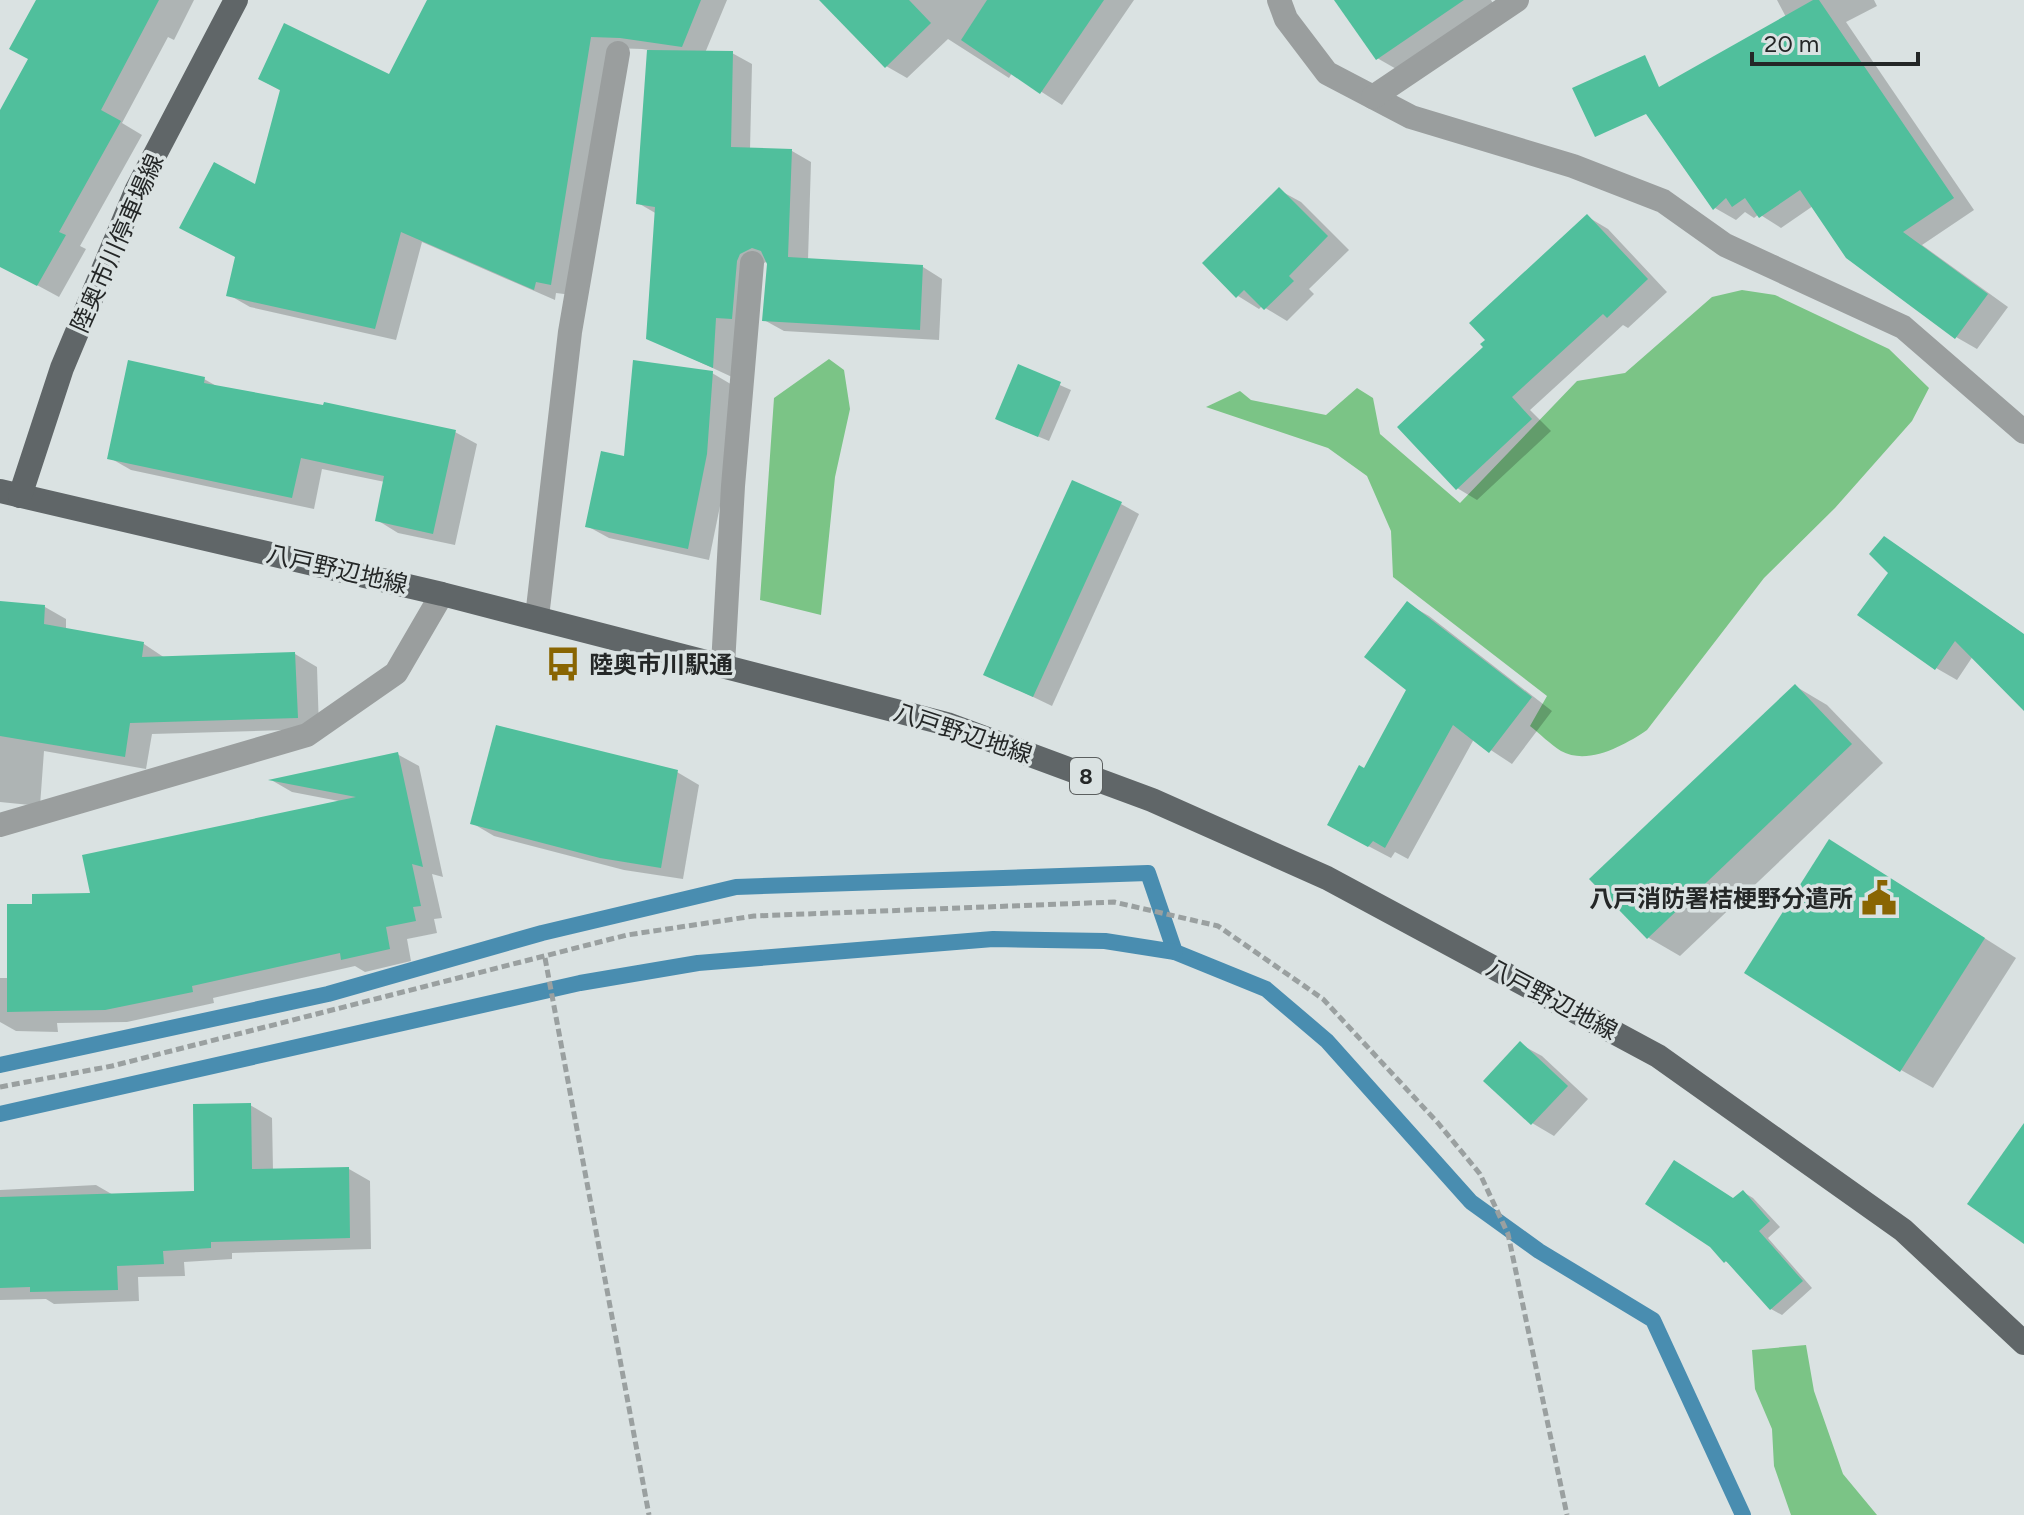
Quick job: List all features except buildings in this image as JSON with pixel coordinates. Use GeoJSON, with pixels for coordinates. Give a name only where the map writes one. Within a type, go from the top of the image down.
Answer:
{"type":"FeatureCollection","features":[{"type":"Feature","properties":{"kind":"main road","name":"陸奥市川停車場線"},"geometry":{"type":"LineString","coordinates":[[10,494],[137,189],[236,0]]}},
{"type":"Feature","properties":{"kind":"main road","name":"八戸野辺地線"},"geometry":{"type":"LineString","coordinates":[[10,494],[537,617],[947,724],[1152,800],[1327,878],[1658,1056],[1903,1230],[2024,1343]]}},
{"type":"Feature","properties":{"kind":"street"},"geometry":{"type":"LineString","coordinates":[[1279,0],[1286,19],[1327,73],[1411,117],[1573,166],[1663,201],[1725,245],[1903,327],[2024,432]]}},
{"type":"Feature","properties":{"kind":"street"},"geometry":{"type":"LineString","coordinates":[[1373,97],[1517,0]]}},
{"type":"Feature","properties":{"kind":"street"},"geometry":{"type":"LineString","coordinates":[[537,617],[570,332],[618,53]]}},
{"type":"Feature","properties":{"kind":"street"},"geometry":{"type":"LineString","coordinates":[[723,665],[733,486],[752,263]]}},
{"type":"Feature","properties":{"kind":"street"},"geometry":{"type":"LineString","coordinates":[[0,825],[307,735],[396,673],[442,594]]}},
{"type":"Feature","properties":{"kind":"path"},"geometry":{"type":"LineString","coordinates":[[0,1087],[112,1066],[627,935],[754,916],[1114,902],[1218,926],[1323,999],[1438,1123],[1480,1174],[1508,1234],[1567,1515]]}},
{"type":"Feature","properties":{"kind":"path"},"geometry":{"type":"LineString","coordinates":[[545,958],[649,1515]]}},
{"type":"Feature","properties":{"kind":"green space"},"geometry":{"type":"Polygon","coordinates":[[[1742,290],[1775,295],[1889,349],[1929,388],[1912,421],[1835,508],[1764,578],[1647,730],[1628,742],[1594,755],[1572,755],[1561,751],[1530,726],[1547,696],[1393,577],[1391,531],[1367,476],[1328,448],[1206,407],[1240,391],[1251,400],[1326,415],[1357,388],[1373,398],[1380,434],[1460,503],[1577,381],[1625,373],[1712,297],[1742,290]]]}},
{"type":"Feature","properties":{"kind":"green space"},"geometry":{"type":"Polygon","coordinates":[[[829,359],[844,370],[850,409],[835,477],[821,615],[760,600],[774,398],[829,359]]]}},
{"type":"Feature","properties":{"kind":"green space"},"geometry":{"type":"Polygon","coordinates":[[[1806,1345],[1814,1391],[1843,1474],[1877,1515],[1791,1515],[1774,1466],[1772,1429],[1755,1389],[1752,1350],[1806,1345]]]}},
{"type":"Feature","properties":{"kind":"waterway"},"geometry":{"type":"LineString","coordinates":[[0,1065],[328,994],[542,933],[736,887],[1148,873],[1175,952],[1266,989],[1327,1041],[1471,1202],[1539,1251],[1653,1320],[1743,1515]]}},
{"type":"Feature","properties":{"kind":"waterway"},"geometry":{"type":"LineString","coordinates":[[0,1114],[580,983],[698,963],[993,939],[1105,941],[1175,952]]}},
{"type":"Feature","properties":{"kind":"place","name":"陸奥市川駅通"},"geometry":{"type":"Point","coordinates":[563,664]}},
{"type":"Feature","properties":{"kind":"place","name":"八戸消防署桔梗野分遣所"},"geometry":{"type":"Point","coordinates":[1879,898]}}]}
